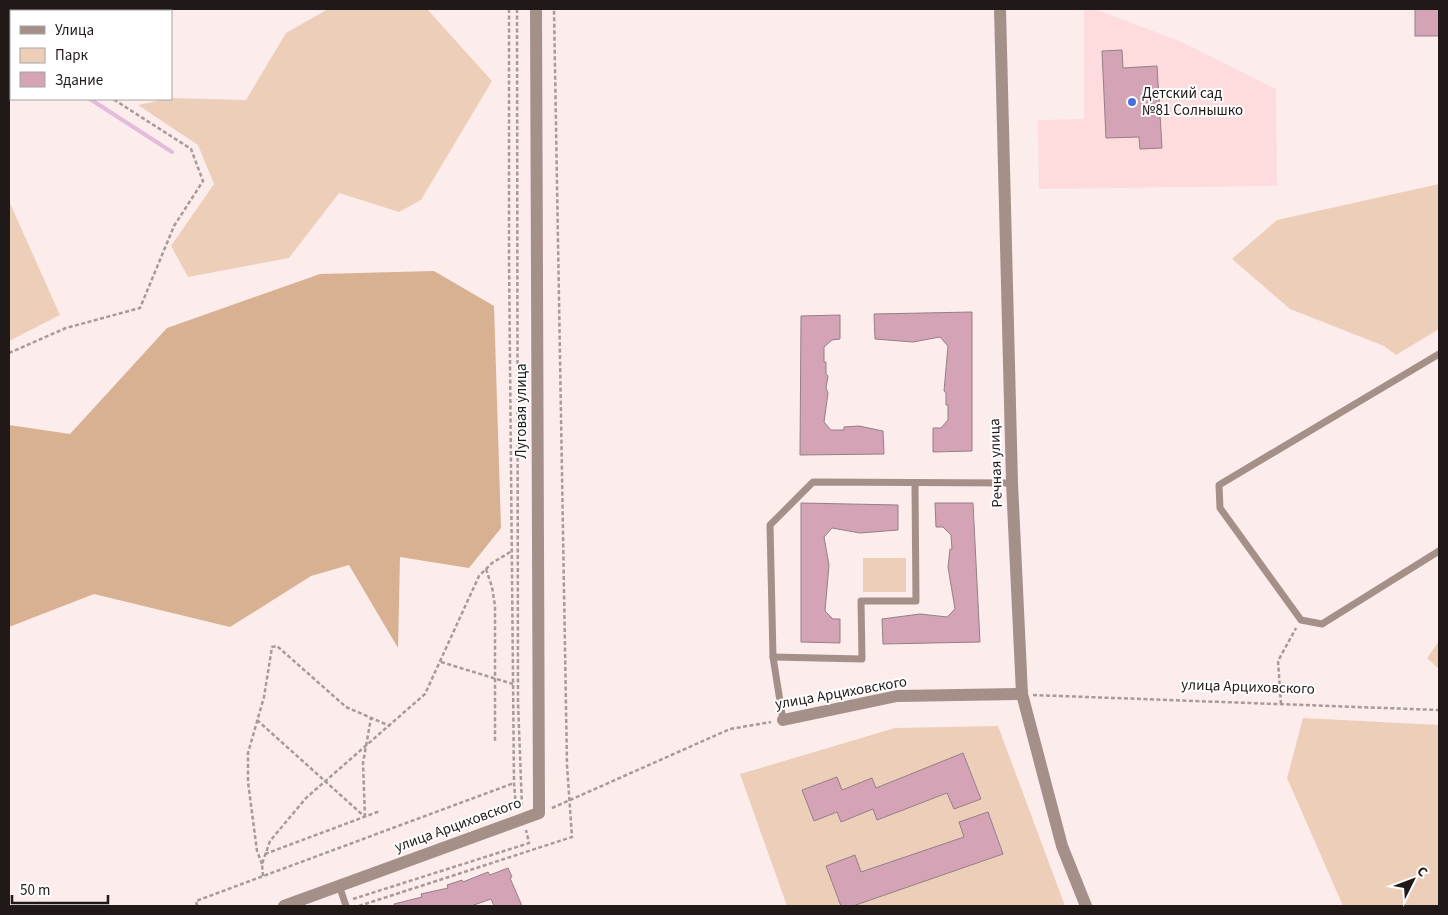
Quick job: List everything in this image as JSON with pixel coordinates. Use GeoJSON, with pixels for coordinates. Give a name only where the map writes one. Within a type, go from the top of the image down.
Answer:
{"type":"FeatureCollection","features":[{"type":"Feature","properties":{"kind":"street","name":"Луговая улица"},"geometry":{"type":"LineString","coordinates":[[536,9],[539,814]]}},
{"type":"Feature","properties":{"kind":"street","name":"Речная улица"},"geometry":{"type":"LineString","coordinates":[[1000,9],[1012,483],[1022,694],[1062,846],[1086,906]]}},
{"type":"Feature","properties":{"kind":"street","name":"улица Арциховского"},"geometry":{"type":"LineString","coordinates":[[783,720],[897,696],[1022,694]]}},
{"type":"Feature","properties":{"kind":"street","name":"улица Арциховского"},"geometry":{"type":"LineString","coordinates":[[284,906],[520,819],[539,814]]}},
{"type":"Feature","properties":{"kind":"lane"},"geometry":{"type":"LineString","coordinates":[[1439,354],[1219,485],[1220,508],[1301,620],[1322,624],[1439,551]]}},
{"type":"Feature","properties":{"kind":"lane"},"geometry":{"type":"LineString","coordinates":[[783,720],[773,657],[770,525],[813,482],[1012,483]]}},
{"type":"Feature","properties":{"kind":"lane"},"geometry":{"type":"LineString","coordinates":[[773,657],[862,659],[861,601],[916,601],[915,484]]}},
{"type":"Feature","properties":{"kind":"lane"},"geometry":{"type":"LineString","coordinates":[[339,885],[345,904]]}},
{"type":"Feature","properties":{"kind":"path"},"geometry":{"type":"LineString","coordinates":[[345,904],[528,843],[520,819],[514,783],[509,9]]}},
{"type":"Feature","properties":{"kind":"path"},"geometry":{"type":"LineString","coordinates":[[517,9],[518,702],[520,819]]}},
{"type":"Feature","properties":{"kind":"path"},"geometry":{"type":"LineString","coordinates":[[9,353],[66,328],[140,308],[174,226],[203,181],[190,149],[115,100]]}},
{"type":"Feature","properties":{"kind":"path"},"geometry":{"type":"LineString","coordinates":[[262,864],[273,836],[306,798],[421,700],[475,584],[486,569],[502,555],[512,551]]}},
{"type":"Feature","properties":{"kind":"path"},"geometry":{"type":"LineString","coordinates":[[486,569],[492,587],[495,606],[495,742]]}},
{"type":"Feature","properties":{"kind":"path"},"geometry":{"type":"LineString","coordinates":[[1282,704],[1278,661],[1301,620]]}},
{"type":"Feature","properties":{"kind":"path"},"geometry":{"type":"LineString","coordinates":[[264,876],[258,851],[247,768],[250,741],[268,679],[270,650],[274,646],[346,707],[390,726]]}},
{"type":"Feature","properties":{"kind":"path"},"geometry":{"type":"LineString","coordinates":[[440,662],[513,684]]}},
{"type":"Feature","properties":{"kind":"path","name":"улица Арциховского"},"geometry":{"type":"LineString","coordinates":[[1022,694],[1439,710]]}},
{"type":"Feature","properties":{"kind":"path"},"geometry":{"type":"LineString","coordinates":[[365,817],[363,778],[365,746],[371,718]]}},
{"type":"Feature","properties":{"kind":"path"},"geometry":{"type":"LineString","coordinates":[[257,720],[365,817]]}},
{"type":"Feature","properties":{"kind":"path","name":"улица Арциховского"},"geometry":{"type":"LineString","coordinates":[[539,814],[730,729],[783,720]]}},
{"type":"Feature","properties":{"kind":"path"},"geometry":{"type":"LineString","coordinates":[[197,906],[196,901],[514,783]]}},
{"type":"Feature","properties":{"kind":"path"},"geometry":{"type":"LineString","coordinates":[[265,854],[380,812]]}},
{"type":"Feature","properties":{"kind":"shaded area"},"geometry":{"type":"Polygon","coordinates":[[[1084,9],[1094,9],[1179,41],[1276,89],[1277,186],[1039,189],[1038,120],[1084,119],[1084,9]]]}},
{"type":"Feature","properties":{"kind":"shaded area"},"geometry":{"type":"Polygon","coordinates":[[[434,271],[494,306],[501,528],[469,568],[400,557],[398,648],[349,565],[311,576],[230,627],[94,594],[9,627],[9,425],[70,434],[167,328],[320,274],[434,271]]]}},
{"type":"Feature","properties":{"kind":"green space"},"geometry":{"type":"Polygon","coordinates":[[[328,9],[427,9],[492,81],[421,200],[399,212],[339,193],[289,258],[188,277],[171,246],[214,184],[198,145],[138,105],[162,100],[172,100],[172,98],[246,100],[286,33],[328,9]]]}},
{"type":"Feature","properties":{"kind":"green space"},"geometry":{"type":"Polygon","coordinates":[[[1439,184],[1439,329],[1396,355],[1384,346],[1290,309],[1232,259],[1277,220],[1439,184]]]}},
{"type":"Feature","properties":{"kind":"green space"},"geometry":{"type":"Polygon","coordinates":[[[9,201],[60,315],[9,341],[9,201]]]}},
{"type":"Feature","properties":{"kind":"green space"},"geometry":{"type":"Polygon","coordinates":[[[863,558],[906,558],[906,592],[863,592],[863,558]]]}},
{"type":"Feature","properties":{"kind":"green space"},"geometry":{"type":"Polygon","coordinates":[[[1439,641],[1439,669],[1427,658],[1439,641]]]}},
{"type":"Feature","properties":{"kind":"green space"},"geometry":{"type":"Polygon","coordinates":[[[1303,718],[1439,725],[1439,906],[1343,906],[1287,778],[1303,718]]]}},
{"type":"Feature","properties":{"kind":"green space"},"geometry":{"type":"Polygon","coordinates":[[[998,726],[1065,906],[787,906],[740,774],[895,728],[998,726]]]}},
{"type":"Feature","properties":{"kind":"building"},"geometry":{"type":"Polygon","coordinates":[[[1415,9],[1439,9],[1439,36],[1415,36],[1415,9]]]}},
{"type":"Feature","properties":{"kind":"building","name":"Детский сад №81 Солнышко"},"geometry":{"type":"Polygon","coordinates":[[[1122,50],[1123,68],[1157,66],[1162,148],[1140,149],[1139,137],[1106,138],[1102,51],[1122,50]]]}},
{"type":"Feature","properties":{"kind":"building"},"geometry":{"type":"Polygon","coordinates":[[[972,312],[972,451],[933,452],[933,428],[941,428],[948,420],[948,405],[946,405],[946,393],[944,391],[948,346],[940,337],[913,342],[875,339],[874,314],[972,312]]]}},
{"type":"Feature","properties":{"kind":"building"},"geometry":{"type":"Polygon","coordinates":[[[840,315],[840,339],[832,340],[824,347],[824,362],[826,362],[826,374],[828,376],[826,388],[828,393],[824,422],[831,430],[844,430],[844,427],[859,426],[883,431],[884,454],[800,455],[801,316],[840,315]]]}},
{"type":"Feature","properties":{"kind":"building"},"geometry":{"type":"Polygon","coordinates":[[[801,503],[898,505],[898,530],[860,533],[832,528],[824,537],[829,565],[825,611],[833,619],[840,619],[840,643],[801,642],[801,503]]]}},
{"type":"Feature","properties":{"kind":"building"},"geometry":{"type":"Polygon","coordinates":[[[935,503],[973,503],[980,642],[883,644],[882,619],[920,614],[947,617],[955,609],[948,567],[950,549],[952,549],[951,535],[943,527],[936,527],[935,503]]]}},
{"type":"Feature","properties":{"kind":"building"},"geometry":{"type":"Polygon","coordinates":[[[963,753],[981,799],[954,809],[947,793],[877,820],[873,809],[841,822],[837,812],[814,821],[802,790],[837,777],[842,790],[872,778],[876,788],[963,753]]]}},
{"type":"Feature","properties":{"kind":"building"},"geometry":{"type":"Polygon","coordinates":[[[988,812],[1003,854],[853,906],[841,906],[826,866],[855,855],[861,872],[964,837],[959,822],[988,812]]]}},
{"type":"Feature","properties":{"kind":"building"},"geometry":{"type":"Polygon","coordinates":[[[508,868],[512,877],[510,878],[522,906],[494,906],[491,899],[471,906],[395,906],[394,904],[422,897],[421,894],[448,888],[447,885],[462,880],[463,882],[488,872],[490,875],[508,868]]]}},
{"type":"Feature","properties":{"kind":"waterway"},"geometry":{"type":"LineString","coordinates":[[92,100],[172,152]]}},
{"type":"Feature","properties":{"kind":"place","name":"Детский сад №81 Солнышко"},"geometry":{"type":"Point","coordinates":[1132,102]}}]}
